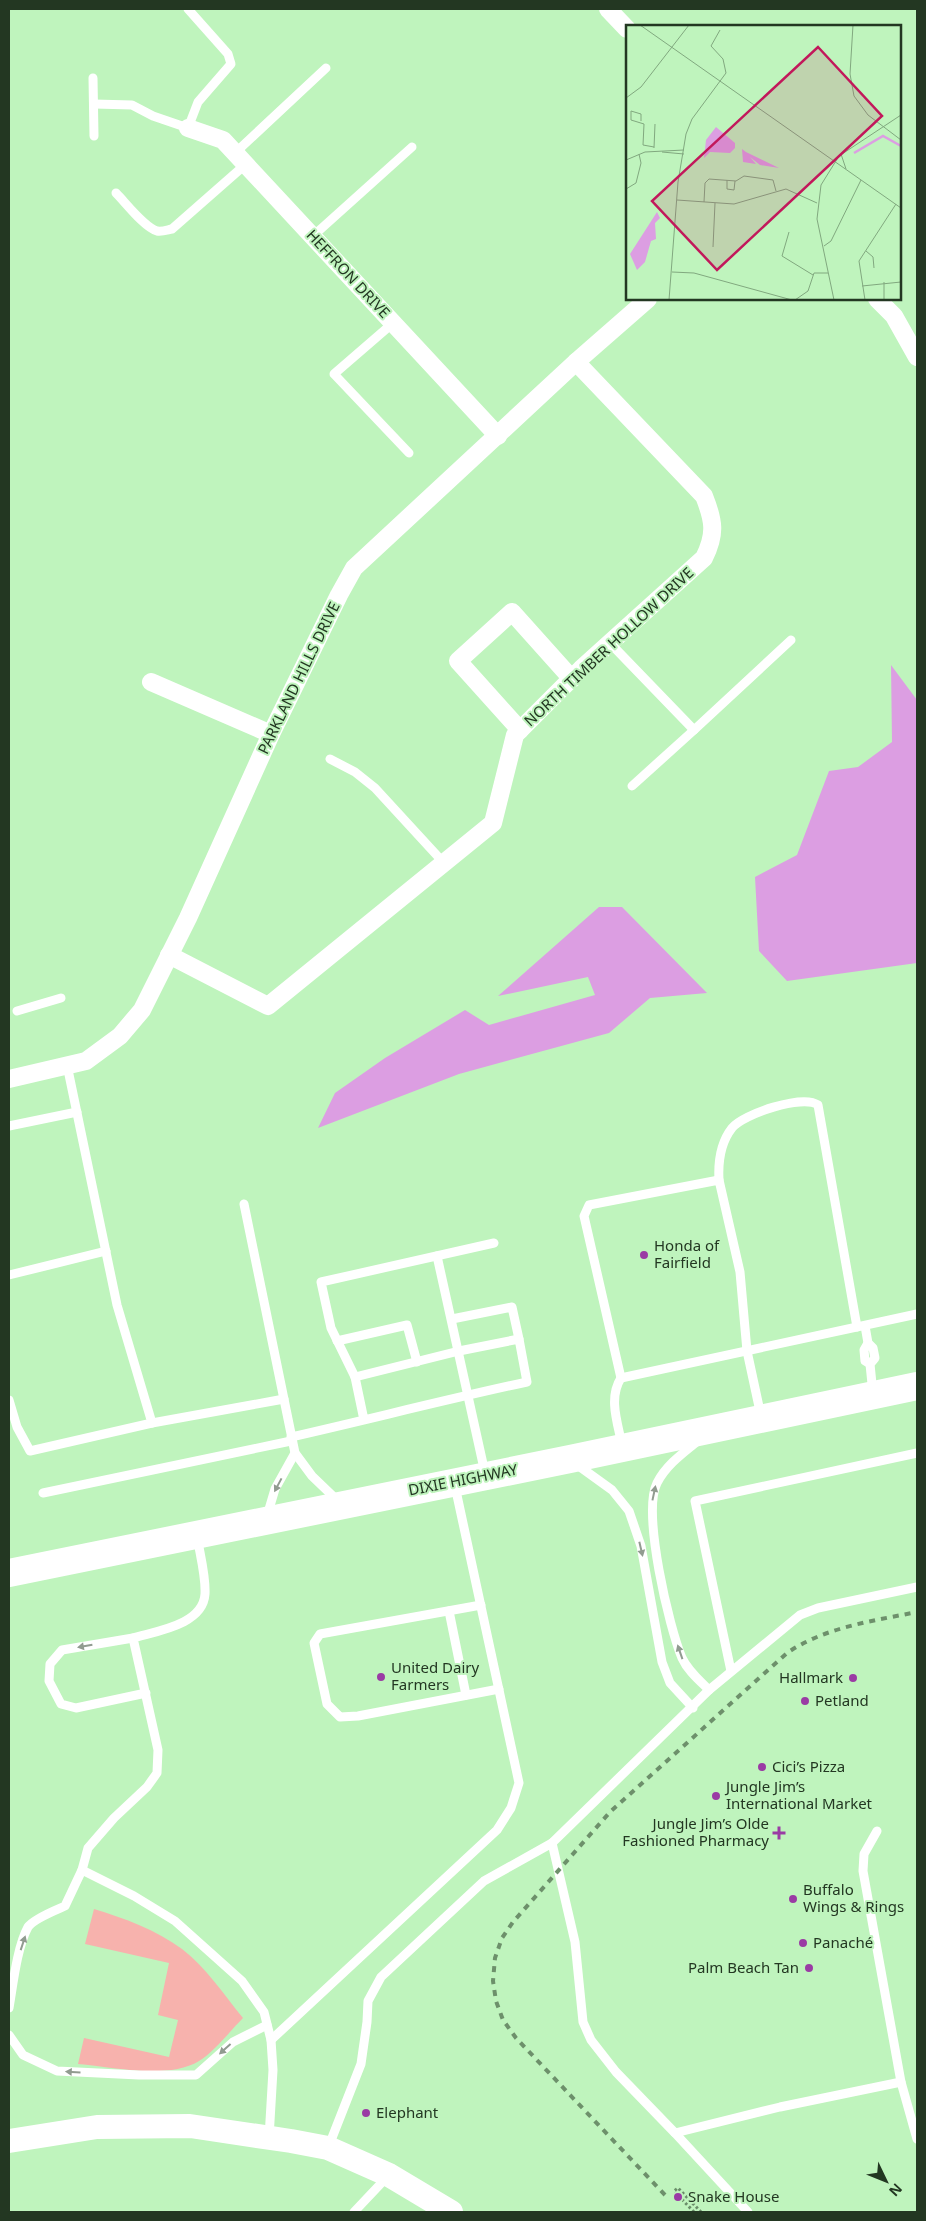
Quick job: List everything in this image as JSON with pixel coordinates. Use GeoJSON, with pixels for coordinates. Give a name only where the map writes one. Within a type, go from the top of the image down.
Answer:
{"type":"FeatureCollection","features":[{"type":"Feature","properties":{"kind":"main road","name":"DIXIE HIGHWAY"},"geometry":{"type":"LineString","coordinates":[[9,1574],[712,1430],[917,1386]]}},
{"type":"Feature","properties":{"kind":"street"},"geometry":{"type":"LineString","coordinates":[[608,9],[626,28]]}},
{"type":"Feature","properties":{"kind":"street","name":"HEFFRON DRIVE"},"geometry":{"type":"LineString","coordinates":[[188,128],[223,140],[498,436]]}},
{"type":"Feature","properties":{"kind":"street","name":"PARKLAND HILLS DRIVE"},"geometry":{"type":"LineString","coordinates":[[9,1079],[86,1061],[120,1036],[142,1010],[188,918],[271,734],[354,568],[576,362],[647,300]]}},
{"type":"Feature","properties":{"kind":"street"},"geometry":{"type":"LineString","coordinates":[[878,300],[894,316],[917,357]]}},
{"type":"Feature","properties":{"kind":"street","name":"NORTH TIMBER HOLLOW DRIVE"},"geometry":{"type":"LineString","coordinates":[[168,955],[268,1006],[493,823],[515,735],[610,643],[704,558],[712,542],[712,517],[704,496],[576,362]]}},
{"type":"Feature","properties":{"kind":"street"},"geometry":{"type":"LineString","coordinates":[[520,730],[458,660],[512,612],[572,679]]}},
{"type":"Feature","properties":{"kind":"street"},"geometry":{"type":"LineString","coordinates":[[151,682],[271,734]]}},
{"type":"Feature","properties":{"kind":"street"},"geometry":{"type":"LineString","coordinates":[[9,2141],[98,2127],[190,2126],[269,2138],[328,2148],[389,2175],[451,2212]]}},
{"type":"Feature","properties":{"kind":"lane"},"geometry":{"type":"LineString","coordinates":[[94,104],[132,106],[153,116],[188,128],[198,102],[231,64],[228,54],[188,9]]}},
{"type":"Feature","properties":{"kind":"lane"},"geometry":{"type":"LineString","coordinates":[[116,193],[148,226],[156,231],[164,232],[172,229],[326,68]]}},
{"type":"Feature","properties":{"kind":"lane"},"geometry":{"type":"LineString","coordinates":[[93,78],[94,136]]}},
{"type":"Feature","properties":{"kind":"lane"},"geometry":{"type":"LineString","coordinates":[[313,236],[412,147]]}},
{"type":"Feature","properties":{"kind":"lane"},"geometry":{"type":"LineString","coordinates":[[393,323],[334,374],[409,453]]}},
{"type":"Feature","properties":{"kind":"lane"},"geometry":{"type":"LineString","coordinates":[[632,786],[791,640]]}},
{"type":"Feature","properties":{"kind":"lane"},"geometry":{"type":"LineString","coordinates":[[610,643],[694,730]]}},
{"type":"Feature","properties":{"kind":"lane"},"geometry":{"type":"LineString","coordinates":[[330,759],[355,772],[375,788],[443,862]]}},
{"type":"Feature","properties":{"kind":"lane"},"geometry":{"type":"LineString","coordinates":[[17,1011],[61,998]]}},
{"type":"Feature","properties":{"kind":"lane"},"geometry":{"type":"LineString","coordinates":[[67,1065],[117,1305],[152,1422]]}},
{"type":"Feature","properties":{"kind":"lane"},"geometry":{"type":"LineString","coordinates":[[761,1419],[748,1352],[740,1272],[719,1180],[718,1165],[722,1146],[732,1127],[760,1111],[803,1102],[813,1102],[818,1105],[861,1327],[868,1343],[873,1348],[875,1358],[870,1364],[873,1395]]}},
{"type":"Feature","properties":{"kind":"lane"},"geometry":{"type":"LineString","coordinates":[[9,1126],[77,1112]]}},
{"type":"Feature","properties":{"kind":"lane"},"geometry":{"type":"LineString","coordinates":[[621,1378],[584,1216],[589,1205],[719,1180]]}},
{"type":"Feature","properties":{"kind":"lane"},"geometry":{"type":"LineString","coordinates":[[244,1204],[295,1453],[312,1476],[341,1505]]}},
{"type":"Feature","properties":{"kind":"lane"},"geometry":{"type":"LineString","coordinates":[[364,1420],[355,1377],[331,1328],[320,1282],[494,1243]]}},
{"type":"Feature","properties":{"kind":"lane"},"geometry":{"type":"LineString","coordinates":[[9,1275],[106,1251]]}},
{"type":"Feature","properties":{"kind":"lane"},"geometry":{"type":"LineString","coordinates":[[437,1256],[486,1476]]}},
{"type":"Feature","properties":{"kind":"lane"},"geometry":{"type":"LineString","coordinates":[[44,1493],[291,1439],[468,1394],[527,1382],[512,1307],[452,1319]]}},
{"type":"Feature","properties":{"kind":"lane"},"geometry":{"type":"LineString","coordinates":[[623,1448],[614,1402],[616,1385],[621,1378],[917,1314]]}},
{"type":"Feature","properties":{"kind":"lane"},"geometry":{"type":"LineString","coordinates":[[338,1341],[407,1325],[417,1362]]}},
{"type":"Feature","properties":{"kind":"lane"},"geometry":{"type":"LineString","coordinates":[[355,1377],[458,1351],[519,1339]]}},
{"type":"Feature","properties":{"kind":"lane"},"geometry":{"type":"LineString","coordinates":[[9,1400],[16,1428],[30,1451],[152,1422],[284,1399]]}},
{"type":"Feature","properties":{"kind":"lane"},"geometry":{"type":"LineString","coordinates":[[709,1690],[692,1674],[683,1660],[672,1628],[653,1531],[652,1503],[656,1484],[668,1466],[712,1430]]}},
{"type":"Feature","properties":{"kind":"lane"},"geometry":{"type":"LineString","coordinates":[[266,1520],[275,1489],[295,1453]]}},
{"type":"Feature","properties":{"kind":"lane"},"geometry":{"type":"LineString","coordinates":[[731,1671],[695,1501],[917,1453]]}},
{"type":"Feature","properties":{"kind":"lane"},"geometry":{"type":"LineString","coordinates":[[570,1459],[612,1490],[629,1510],[641,1546],[662,1662],[670,1683],[693,1708]]}},
{"type":"Feature","properties":{"kind":"lane"},"geometry":{"type":"LineString","coordinates":[[271,2040],[496,1830],[512,1808],[519,1783],[454,1482]]}},
{"type":"Feature","properties":{"kind":"lane"},"geometry":{"type":"LineString","coordinates":[[146,1692],[76,1708],[61,1704],[49,1681],[50,1664],[62,1650],[133,1638],[182,1623],[197,1614],[205,1596],[197,1534]]}},
{"type":"Feature","properties":{"kind":"lane"},"geometry":{"type":"LineString","coordinates":[[328,2148],[361,2064],[368,2001],[381,1977],[484,1881],[552,1843],[693,1708],[709,1690],[800,1615],[818,1608],[917,1587]]}},
{"type":"Feature","properties":{"kind":"lane"},"geometry":{"type":"LineString","coordinates":[[481,1605],[320,1634],[314,1643],[327,1704],[340,1717],[358,1716],[499,1689]]}},
{"type":"Feature","properties":{"kind":"lane"},"geometry":{"type":"LineString","coordinates":[[449,1611],[466,1695]]}},
{"type":"Feature","properties":{"kind":"lane"},"geometry":{"type":"LineString","coordinates":[[9,2008],[18,1960],[29,1926],[49,1913],[65,1906],[82,1870],[88,1848],[114,1818],[147,1787],[157,1773],[158,1750],[133,1638]]}},
{"type":"Feature","properties":{"kind":"lane"},"geometry":{"type":"LineString","coordinates":[[877,1831],[864,1854],[863,1870],[901,2082],[917,2138]]}},
{"type":"Feature","properties":{"kind":"lane"},"geometry":{"type":"LineString","coordinates":[[552,1843],[575,1942],[583,2022],[591,2040],[616,2072],[676,2133],[748,2212]]}},
{"type":"Feature","properties":{"kind":"lane"},"geometry":{"type":"LineString","coordinates":[[82,1870],[134,1896],[175,1921],[242,1981],[264,2012],[271,2040],[273,2070],[269,2138]]}},
{"type":"Feature","properties":{"kind":"lane"},"geometry":{"type":"LineString","coordinates":[[9,2035],[23,2055],[57,2071],[139,2076],[196,2075],[233,2042],[267,2025]]}},
{"type":"Feature","properties":{"kind":"lane"},"geometry":{"type":"LineString","coordinates":[[676,2133],[780,2107],[901,2082]]}},
{"type":"Feature","properties":{"kind":"lane"},"geometry":{"type":"LineString","coordinates":[[354,2212],[389,2175]]}},
{"type":"Feature","properties":{"kind":"path"},"geometry":{"type":"LineString","coordinates":[[694,2212],[674,2191],[678,2188],[701,2212]]}},
{"type":"Feature","properties":{"kind":"shaded area"},"geometry":{"type":"Polygon","coordinates":[[[891,665],[917,700],[917,963],[787,981],[759,951],[755,877],[797,855],[829,771],[858,767],[892,742],[891,665]]]}},
{"type":"Feature","properties":{"kind":"shaded area"},"geometry":{"type":"Polygon","coordinates":[[[599,907],[622,907],[707,993],[650,998],[609,1033],[459,1074],[318,1128],[335,1093],[385,1058],[465,1010],[489,1025],[595,995],[588,977],[498,996],[599,907]]]}},
{"type":"Feature","properties":{"kind":"shaded area"},"geometry":{"type":"Polygon","coordinates":[[[94,1909],[140,1925],[182,1949],[207,1973],[243,2018],[205,2057],[186,2067],[156,2071],[78,2064],[84,2038],[169,2057],[178,2020],[158,2015],[169,1963],[85,1944],[94,1909]]]}},
{"type":"Feature","properties":{"kind":"railway"},"geometry":{"type":"LineString","coordinates":[[665,2195],[516,2038],[503,2020],[496,2001],[493,1981],[495,1958],[502,1938],[513,1922],[610,1812],[787,1653],[802,1644],[833,1631],[917,1612]]}},
{"type":"Feature","properties":{"kind":"place","name":"Honda of Fairfield"},"geometry":{"type":"Point","coordinates":[644,1255]}},
{"type":"Feature","properties":{"kind":"place","name":"United Dairy Farmers"},"geometry":{"type":"Point","coordinates":[381,1677]}},
{"type":"Feature","properties":{"kind":"place","name":"Hallmark"},"geometry":{"type":"Point","coordinates":[853,1678]}},
{"type":"Feature","properties":{"kind":"place","name":"Petland"},"geometry":{"type":"Point","coordinates":[805,1701]}},
{"type":"Feature","properties":{"kind":"place","name":"Cici’s Pizza"},"geometry":{"type":"Point","coordinates":[762,1767]}},
{"type":"Feature","properties":{"kind":"place","name":"Jungle Jim’s International Market"},"geometry":{"type":"Point","coordinates":[716,1796]}},
{"type":"Feature","properties":{"kind":"place","name":"Jungle Jim’s Olde Fashioned Pharmacy"},"geometry":{"type":"Point","coordinates":[779,1833]}},
{"type":"Feature","properties":{"kind":"place","name":"Buffalo Wings & Rings"},"geometry":{"type":"Point","coordinates":[793,1899]}},
{"type":"Feature","properties":{"kind":"place","name":"Panaché"},"geometry":{"type":"Point","coordinates":[803,1943]}},
{"type":"Feature","properties":{"kind":"place","name":"Palm Beach Tan"},"geometry":{"type":"Point","coordinates":[809,1968]}},
{"type":"Feature","properties":{"kind":"place","name":"Elephant"},"geometry":{"type":"Point","coordinates":[366,2113]}},
{"type":"Feature","properties":{"kind":"place","name":"Snake House"},"geometry":{"type":"Point","coordinates":[678,2197]}}]}
